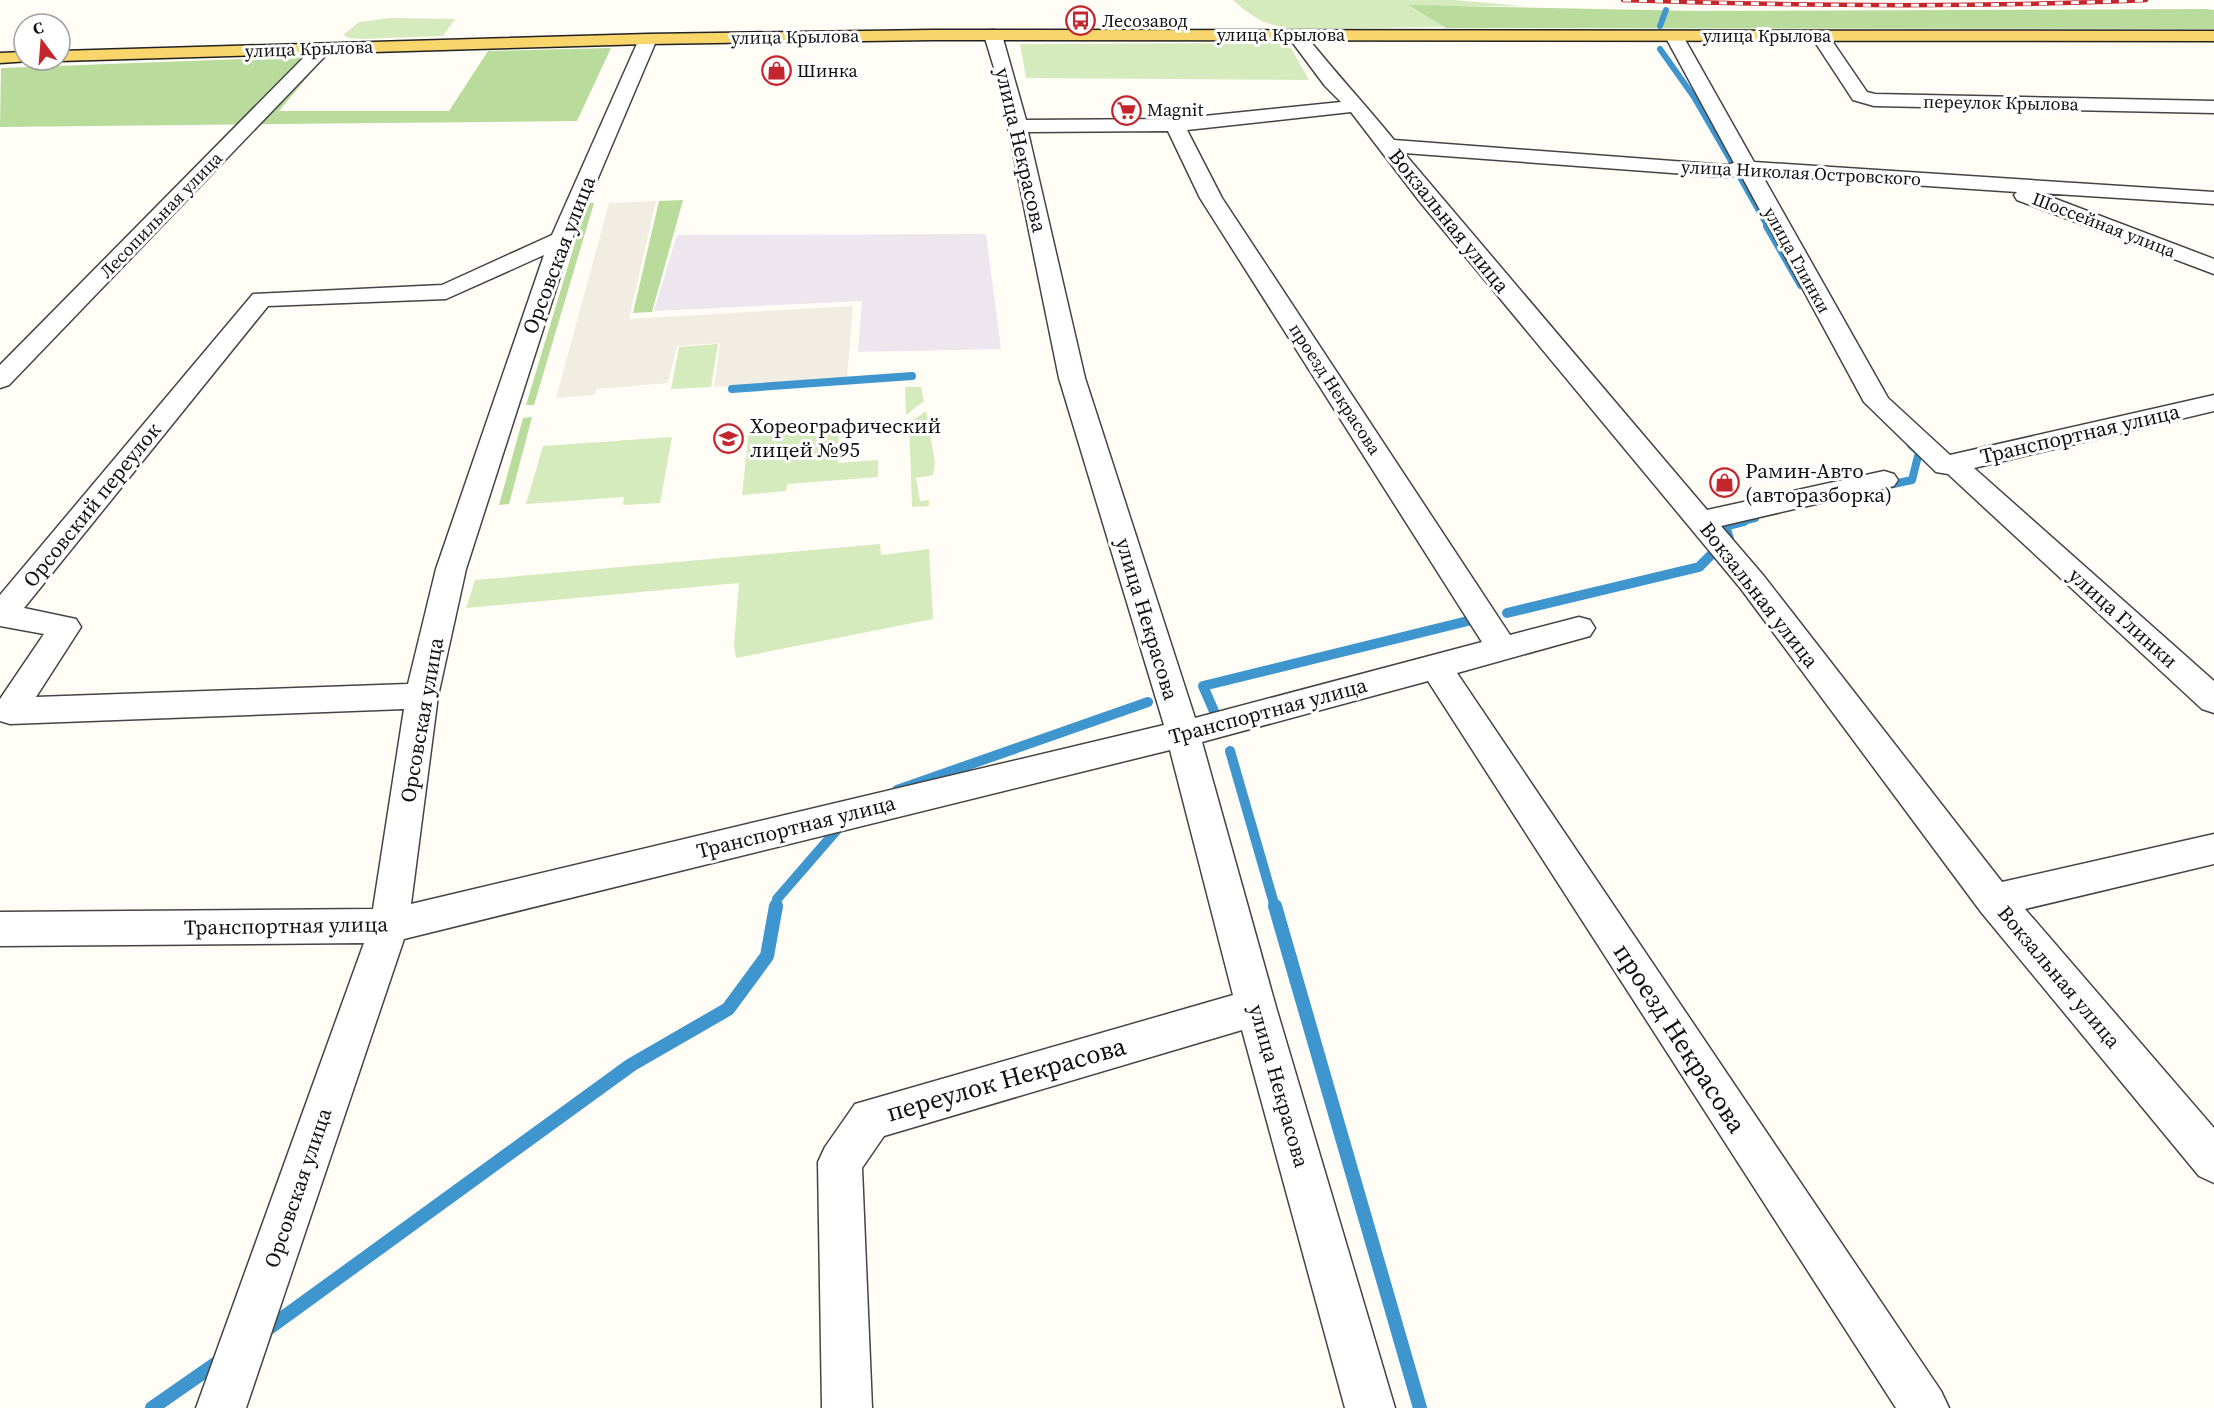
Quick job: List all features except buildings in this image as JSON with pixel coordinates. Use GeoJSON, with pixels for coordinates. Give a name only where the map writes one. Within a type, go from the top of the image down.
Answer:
{"type":"FeatureCollection","features":[{"type":"Feature","properties":{"kind":"main road","name":"улица Крылова"},"geometry":{"type":"LineString","coordinates":[[72,56],[648,39],[993,35],[2214,36]]}},
{"type":"Feature","properties":{"kind":"street","name":"улица Некрасова"},"geometry":{"type":"LineString","coordinates":[[993,35],[1018,126],[1072,378],[1182,734],[1256,1007],[1370,1408]]}},
{"type":"Feature","properties":{"kind":"street","name":"Вокзальная улица"},"geometry":{"type":"LineString","coordinates":[[1296,35],[1332,82],[1356,106],[1436,206],[1759,591],[1994,900],[2214,1161]]}},
{"type":"Feature","properties":{"kind":"street","name":"улица Глинки"},"geometry":{"type":"LineString","coordinates":[[1674,36],[1877,402],[2214,700]]}},
{"type":"Feature","properties":{"kind":"street","name":"переулок Крылова"},"geometry":{"type":"LineString","coordinates":[[1820,36],[1860,96],[1874,100],[2214,107]]}},
{"type":"Feature","properties":{"kind":"street","name":"Орсовская улица"},"geometry":{"type":"LineString","coordinates":[[221,1408],[389,926],[422,696],[451,569],[561,239],[648,39]]}},
{"type":"Feature","properties":{"kind":"street","name":"Лесопильная улица"},"geometry":{"type":"LineString","coordinates":[[0,380],[322,49]]}},
{"type":"Feature","properties":{"kind":"street"},"geometry":{"type":"LineString","coordinates":[[1018,126],[1175,125],[1356,106]]}},
{"type":"Feature","properties":{"kind":"street","name":"проезд Некрасова"},"geometry":{"type":"LineString","coordinates":[[1175,125],[1211,198],[1503,649]]}},
{"type":"Feature","properties":{"kind":"street","name":"улица Николая Островского"},"geometry":{"type":"LineString","coordinates":[[1388,146],[1726,171],[1746,168],[2214,198]]}},
{"type":"Feature","properties":{"kind":"street","name":"Шоссейная улица"},"geometry":{"type":"LineString","coordinates":[[1994,183],[2214,267]]}},
{"type":"Feature","properties":{"kind":"street","name":"Орсовский переулок"},"geometry":{"type":"LineString","coordinates":[[422,696],[10,711],[65,627],[1,615],[261,299],[446,292],[561,239]]}},
{"type":"Feature","properties":{"kind":"street","name":"Транспортная улица"},"geometry":{"type":"LineString","coordinates":[[1949,464],[2214,403]]}},
{"type":"Feature","properties":{"kind":"street"},"geometry":{"type":"LineString","coordinates":[[1701,521],[1884,480]]}},
{"type":"Feature","properties":{"kind":"street","name":"Транспортная улица"},"geometry":{"type":"LineString","coordinates":[[0,929],[389,926],[1182,734],[1579,628]]}},
{"type":"Feature","properties":{"kind":"street","name":"проезд Некрасова"},"geometry":{"type":"LineString","coordinates":[[1436,667],[1924,1408]]}},
{"type":"Feature","properties":{"kind":"street"},"geometry":{"type":"LineString","coordinates":[[1994,900],[2214,849]]}},
{"type":"Feature","properties":{"kind":"street","name":"переулок Некрасова"},"geometry":{"type":"LineString","coordinates":[[847,1408],[840,1162],[870,1119],[1256,1007]]}},
{"type":"Feature","properties":{"kind":"shaded area"},"geometry":{"type":"Polygon","coordinates":[[[656,201],[629,319],[853,306],[847,379],[714,387],[720,343],[677,346],[668,383],[597,389],[595,395],[556,398],[609,203],[656,201]]]}},
{"type":"Feature","properties":{"kind":"shaded area"},"geometry":{"type":"Polygon","coordinates":[[[986,234],[1001,349],[858,352],[862,301],[654,311],[677,235],[986,234]]]}},
{"type":"Feature","properties":{"kind":"green space"},"geometry":{"type":"Polygon","coordinates":[[[1233,0],[1455,0],[1522,6],[1409,6],[1445,27],[1297,29],[1262,21],[1233,0]]]}},
{"type":"Feature","properties":{"kind":"green space"},"geometry":{"type":"Polygon","coordinates":[[[1408,5],[1697,11],[2205,9],[2214,10],[2214,29],[1446,28],[1408,5]]]}},
{"type":"Feature","properties":{"kind":"green space"},"geometry":{"type":"Polygon","coordinates":[[[391,18],[455,19],[443,36],[362,39],[343,35],[359,22],[391,18]]]}},
{"type":"Feature","properties":{"kind":"green space"},"geometry":{"type":"Polygon","coordinates":[[[1288,43],[1309,80],[1026,78],[1020,44],[1288,43]]]}},
{"type":"Feature","properties":{"kind":"green space"},"geometry":{"type":"Polygon","coordinates":[[[611,48],[577,121],[0,127],[1,68],[12,68],[12,72],[72,72],[72,65],[325,56],[279,111],[449,111],[488,51],[611,48]]]}},
{"type":"Feature","properties":{"kind":"green space"},"geometry":{"type":"Polygon","coordinates":[[[683,200],[652,312],[633,313],[659,201],[683,200]]]}},
{"type":"Feature","properties":{"kind":"green space"},"geometry":{"type":"Polygon","coordinates":[[[587,203],[594,203],[534,405],[526,405],[587,203]]]}},
{"type":"Feature","properties":{"kind":"green space"},"geometry":{"type":"Polygon","coordinates":[[[718,344],[711,387],[671,389],[679,347],[718,344]]]}},
{"type":"Feature","properties":{"kind":"green space"},"geometry":{"type":"Polygon","coordinates":[[[905,387],[921,387],[924,401],[906,415],[905,387]]]}},
{"type":"Feature","properties":{"kind":"green space"},"geometry":{"type":"Polygon","coordinates":[[[926,411],[935,463],[933,475],[916,478],[920,501],[929,500],[929,506],[912,507],[909,423],[926,411]]]}},
{"type":"Feature","properties":{"kind":"green space"},"geometry":{"type":"Polygon","coordinates":[[[532,417],[509,504],[499,505],[523,418],[532,417]]]}},
{"type":"Feature","properties":{"kind":"green space"},"geometry":{"type":"Polygon","coordinates":[[[839,422],[838,463],[878,460],[878,477],[787,484],[786,491],[742,495],[749,429],[839,422]]]}},
{"type":"Feature","properties":{"kind":"green space"},"geometry":{"type":"Polygon","coordinates":[[[672,437],[660,503],[623,505],[624,497],[526,504],[543,446],[672,437]]]}},
{"type":"Feature","properties":{"kind":"green space"},"geometry":{"type":"Polygon","coordinates":[[[880,544],[881,555],[929,549],[933,619],[736,658],[734,645],[739,583],[466,608],[475,580],[880,544]]]}},
{"type":"Feature","properties":{"kind":"waterway"},"geometry":{"type":"LineString","coordinates":[[1660,26],[1666,10]]}},
{"type":"Feature","properties":{"kind":"waterway"},"geometry":{"type":"LineString","coordinates":[[1660,49],[1694,97],[1731,161]]}},
{"type":"Feature","properties":{"kind":"waterway"},"geometry":{"type":"LineString","coordinates":[[1741,179],[1768,227]]}},
{"type":"Feature","properties":{"kind":"waterway"},"geometry":{"type":"LineString","coordinates":[[1767,226],[1801,285]]}},
{"type":"Feature","properties":{"kind":"waterway"},"geometry":{"type":"LineString","coordinates":[[732,389],[912,376]]}},
{"type":"Feature","properties":{"kind":"waterway"},"geometry":{"type":"LineString","coordinates":[[1884,486],[1912,480],[1919,452],[1911,445]]}},
{"type":"Feature","properties":{"kind":"waterway"},"geometry":{"type":"LineString","coordinates":[[1738,522],[1755,518]]}},
{"type":"Feature","properties":{"kind":"waterway"},"geometry":{"type":"LineString","coordinates":[[1729,539],[1725,526],[1744,521]]}},
{"type":"Feature","properties":{"kind":"waterway"},"geometry":{"type":"LineString","coordinates":[[1507,613],[1699,567],[1712,554]]}},
{"type":"Feature","properties":{"kind":"waterway"},"geometry":{"type":"LineString","coordinates":[[1217,718],[1203,686],[1480,618]]}},
{"type":"Feature","properties":{"kind":"waterway"},"geometry":{"type":"LineString","coordinates":[[897,790],[1148,702]]}},
{"type":"Feature","properties":{"kind":"waterway"},"geometry":{"type":"LineString","coordinates":[[1230,751],[1275,907]]}},
{"type":"Feature","properties":{"kind":"waterway"},"geometry":{"type":"LineString","coordinates":[[776,907],[777,899],[842,824]]}},
{"type":"Feature","properties":{"kind":"waterway"},"geometry":{"type":"LineString","coordinates":[[269,1328],[631,1065],[728,1009],[767,956],[776,906]]}},
{"type":"Feature","properties":{"kind":"waterway"},"geometry":{"type":"LineString","coordinates":[[1275,906],[1420,1408]]}},
{"type":"Feature","properties":{"kind":"waterway"},"geometry":{"type":"LineString","coordinates":[[152,1408],[221,1360]]}},
{"type":"Feature","properties":{"kind":"railway"},"geometry":{"type":"LineString","coordinates":[[1623,0],[1884,5],[2146,0]]}},
{"type":"Feature","properties":{"kind":"place","name":"Лесозавод"},"geometry":{"type":"Point","coordinates":[1081,21]}},
{"type":"Feature","properties":{"kind":"place","name":"Шинка"},"geometry":{"type":"Point","coordinates":[776,71]}},
{"type":"Feature","properties":{"kind":"place","name":"Magnit"},"geometry":{"type":"Point","coordinates":[1126,110]}},
{"type":"Feature","properties":{"kind":"place","name":"Хореографический лицей №95"},"geometry":{"type":"Point","coordinates":[729,438]}},
{"type":"Feature","properties":{"kind":"place","name":"Рамин-Авто (авторазборка)"},"geometry":{"type":"Point","coordinates":[1724,483]}}]}
